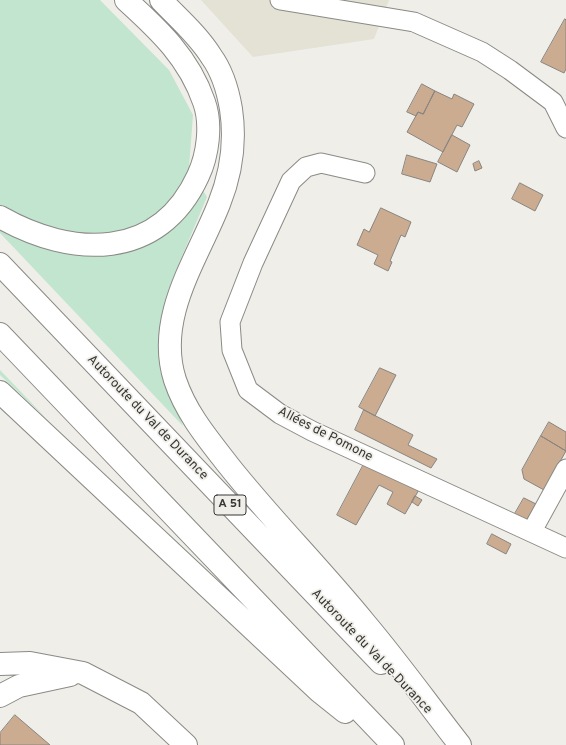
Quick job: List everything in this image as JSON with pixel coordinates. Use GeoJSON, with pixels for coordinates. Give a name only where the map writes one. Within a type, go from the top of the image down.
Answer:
{"type":"FeatureCollection","features":[{"type":"Feature","properties":{"kind":"main road"},"geometry":{"type":"LineString","coordinates":[[0,217],[21,229],[59,242],[89,246],[109,245],[131,240],[151,230],[179,207],[193,188],[202,167],[207,144],[208,123],[205,103],[181,55],[156,27],[126,0]]}},
{"type":"Feature","properties":{"kind":"main road"},"geometry":{"type":"LineString","coordinates":[[161,0],[212,56],[222,76],[229,98],[234,124],[233,151],[220,204],[184,281],[176,304],[172,333],[171,356],[175,378],[182,399],[209,440],[246,486],[365,623],[460,745]]}},
{"type":"Feature","properties":{"kind":"main road","name":"Autoroute du Val de Durance"},"geometry":{"type":"LineString","coordinates":[[0,264],[460,745]]}},
{"type":"Feature","properties":{"kind":"main road"},"geometry":{"type":"LineString","coordinates":[[0,334],[393,745]]}},
{"type":"Feature","properties":{"kind":"main road"},"geometry":{"type":"LineString","coordinates":[[0,392],[320,692],[384,745]]}},
{"type":"Feature","properties":{"kind":"main road"},"geometry":{"type":"LineString","coordinates":[[0,664],[30,663],[83,673],[141,703],[186,745]]}},
{"type":"Feature","properties":{"kind":"main road"},"geometry":{"type":"LineString","coordinates":[[0,696],[19,686],[83,673]]}},
{"type":"Feature","properties":{"kind":"street"},"geometry":{"type":"LineString","coordinates":[[280,0],[414,22],[482,52],[510,70],[552,102],[566,128]]}},
{"type":"Feature","properties":{"kind":"street","name":"Allées de Pomone"},"geometry":{"type":"LineString","coordinates":[[365,173],[321,163],[306,167],[291,181],[253,262],[230,322],[232,350],[248,390],[280,414],[312,431],[532,531],[566,548]]}},
{"type":"Feature","properties":{"kind":"street"},"geometry":{"type":"LineString","coordinates":[[532,531],[566,469]]}},
{"type":"Feature","properties":{"kind":"shaded area"},"geometry":{"type":"Polygon","coordinates":[[[201,0],[389,0],[374,39],[253,57],[201,0]]]}},
{"type":"Feature","properties":{"kind":"green space"},"geometry":{"type":"Polygon","coordinates":[[[0,0],[100,0],[169,70],[193,115],[189,167],[207,197],[177,268],[162,320],[165,374],[183,426],[0,233],[0,0]]]}},
{"type":"Feature","properties":{"kind":"green space"},"geometry":{"type":"Polygon","coordinates":[[[0,370],[46,418],[0,375],[0,370]]]}},
{"type":"Feature","properties":{"kind":"building"},"geometry":{"type":"Polygon","coordinates":[[[565,19],[566,69],[564,73],[541,62],[565,19]]]}},
{"type":"Feature","properties":{"kind":"building"},"geometry":{"type":"Polygon","coordinates":[[[422,84],[435,91],[423,114],[418,112],[416,116],[407,112],[422,84]]]}},
{"type":"Feature","properties":{"kind":"building"},"geometry":{"type":"Polygon","coordinates":[[[435,91],[452,99],[454,94],[474,104],[462,127],[457,125],[443,152],[407,132],[418,112],[423,114],[435,91]]]}},
{"type":"Feature","properties":{"kind":"building"},"geometry":{"type":"Polygon","coordinates":[[[452,135],[470,145],[457,172],[438,162],[452,135]]]}},
{"type":"Feature","properties":{"kind":"building"},"geometry":{"type":"Polygon","coordinates":[[[407,155],[437,164],[430,182],[402,174],[407,155]]]}},
{"type":"Feature","properties":{"kind":"building"},"geometry":{"type":"Polygon","coordinates":[[[479,161],[482,168],[475,171],[473,164],[479,161]]]}},
{"type":"Feature","properties":{"kind":"building"},"geometry":{"type":"Polygon","coordinates":[[[520,183],[543,195],[535,211],[512,199],[520,183]]]}},
{"type":"Feature","properties":{"kind":"building"},"geometry":{"type":"Polygon","coordinates":[[[381,208],[411,222],[405,237],[401,235],[390,261],[392,262],[388,271],[374,264],[378,255],[357,245],[364,229],[369,232],[381,208]]]}},
{"type":"Feature","properties":{"kind":"building"},"geometry":{"type":"Polygon","coordinates":[[[380,368],[396,375],[375,416],[359,407],[380,368]]]}},
{"type":"Feature","properties":{"kind":"building"},"geometry":{"type":"Polygon","coordinates":[[[364,410],[413,435],[408,445],[437,459],[431,468],[355,430],[364,410]]]}},
{"type":"Feature","properties":{"kind":"building"},"geometry":{"type":"Polygon","coordinates":[[[549,422],[566,432],[566,451],[541,436],[549,422]]]}},
{"type":"Feature","properties":{"kind":"building"},"geometry":{"type":"Polygon","coordinates":[[[541,436],[566,451],[544,490],[524,479],[522,470],[541,436]]]}},
{"type":"Feature","properties":{"kind":"building"},"geometry":{"type":"Polygon","coordinates":[[[365,462],[420,488],[405,514],[387,504],[393,492],[379,485],[356,525],[337,515],[365,462]]]}},
{"type":"Feature","properties":{"kind":"building"},"geometry":{"type":"Polygon","coordinates":[[[415,496],[422,500],[418,506],[412,502],[415,496]]]}},
{"type":"Feature","properties":{"kind":"building"},"geometry":{"type":"Polygon","coordinates":[[[524,498],[536,504],[525,523],[513,517],[524,498]]]}},
{"type":"Feature","properties":{"kind":"building"},"geometry":{"type":"Polygon","coordinates":[[[492,534],[511,544],[506,554],[487,544],[492,534]]]}},
{"type":"Feature","properties":{"kind":"building"},"geometry":{"type":"Polygon","coordinates":[[[15,715],[50,745],[0,745],[0,733],[15,715]]]}}]}
